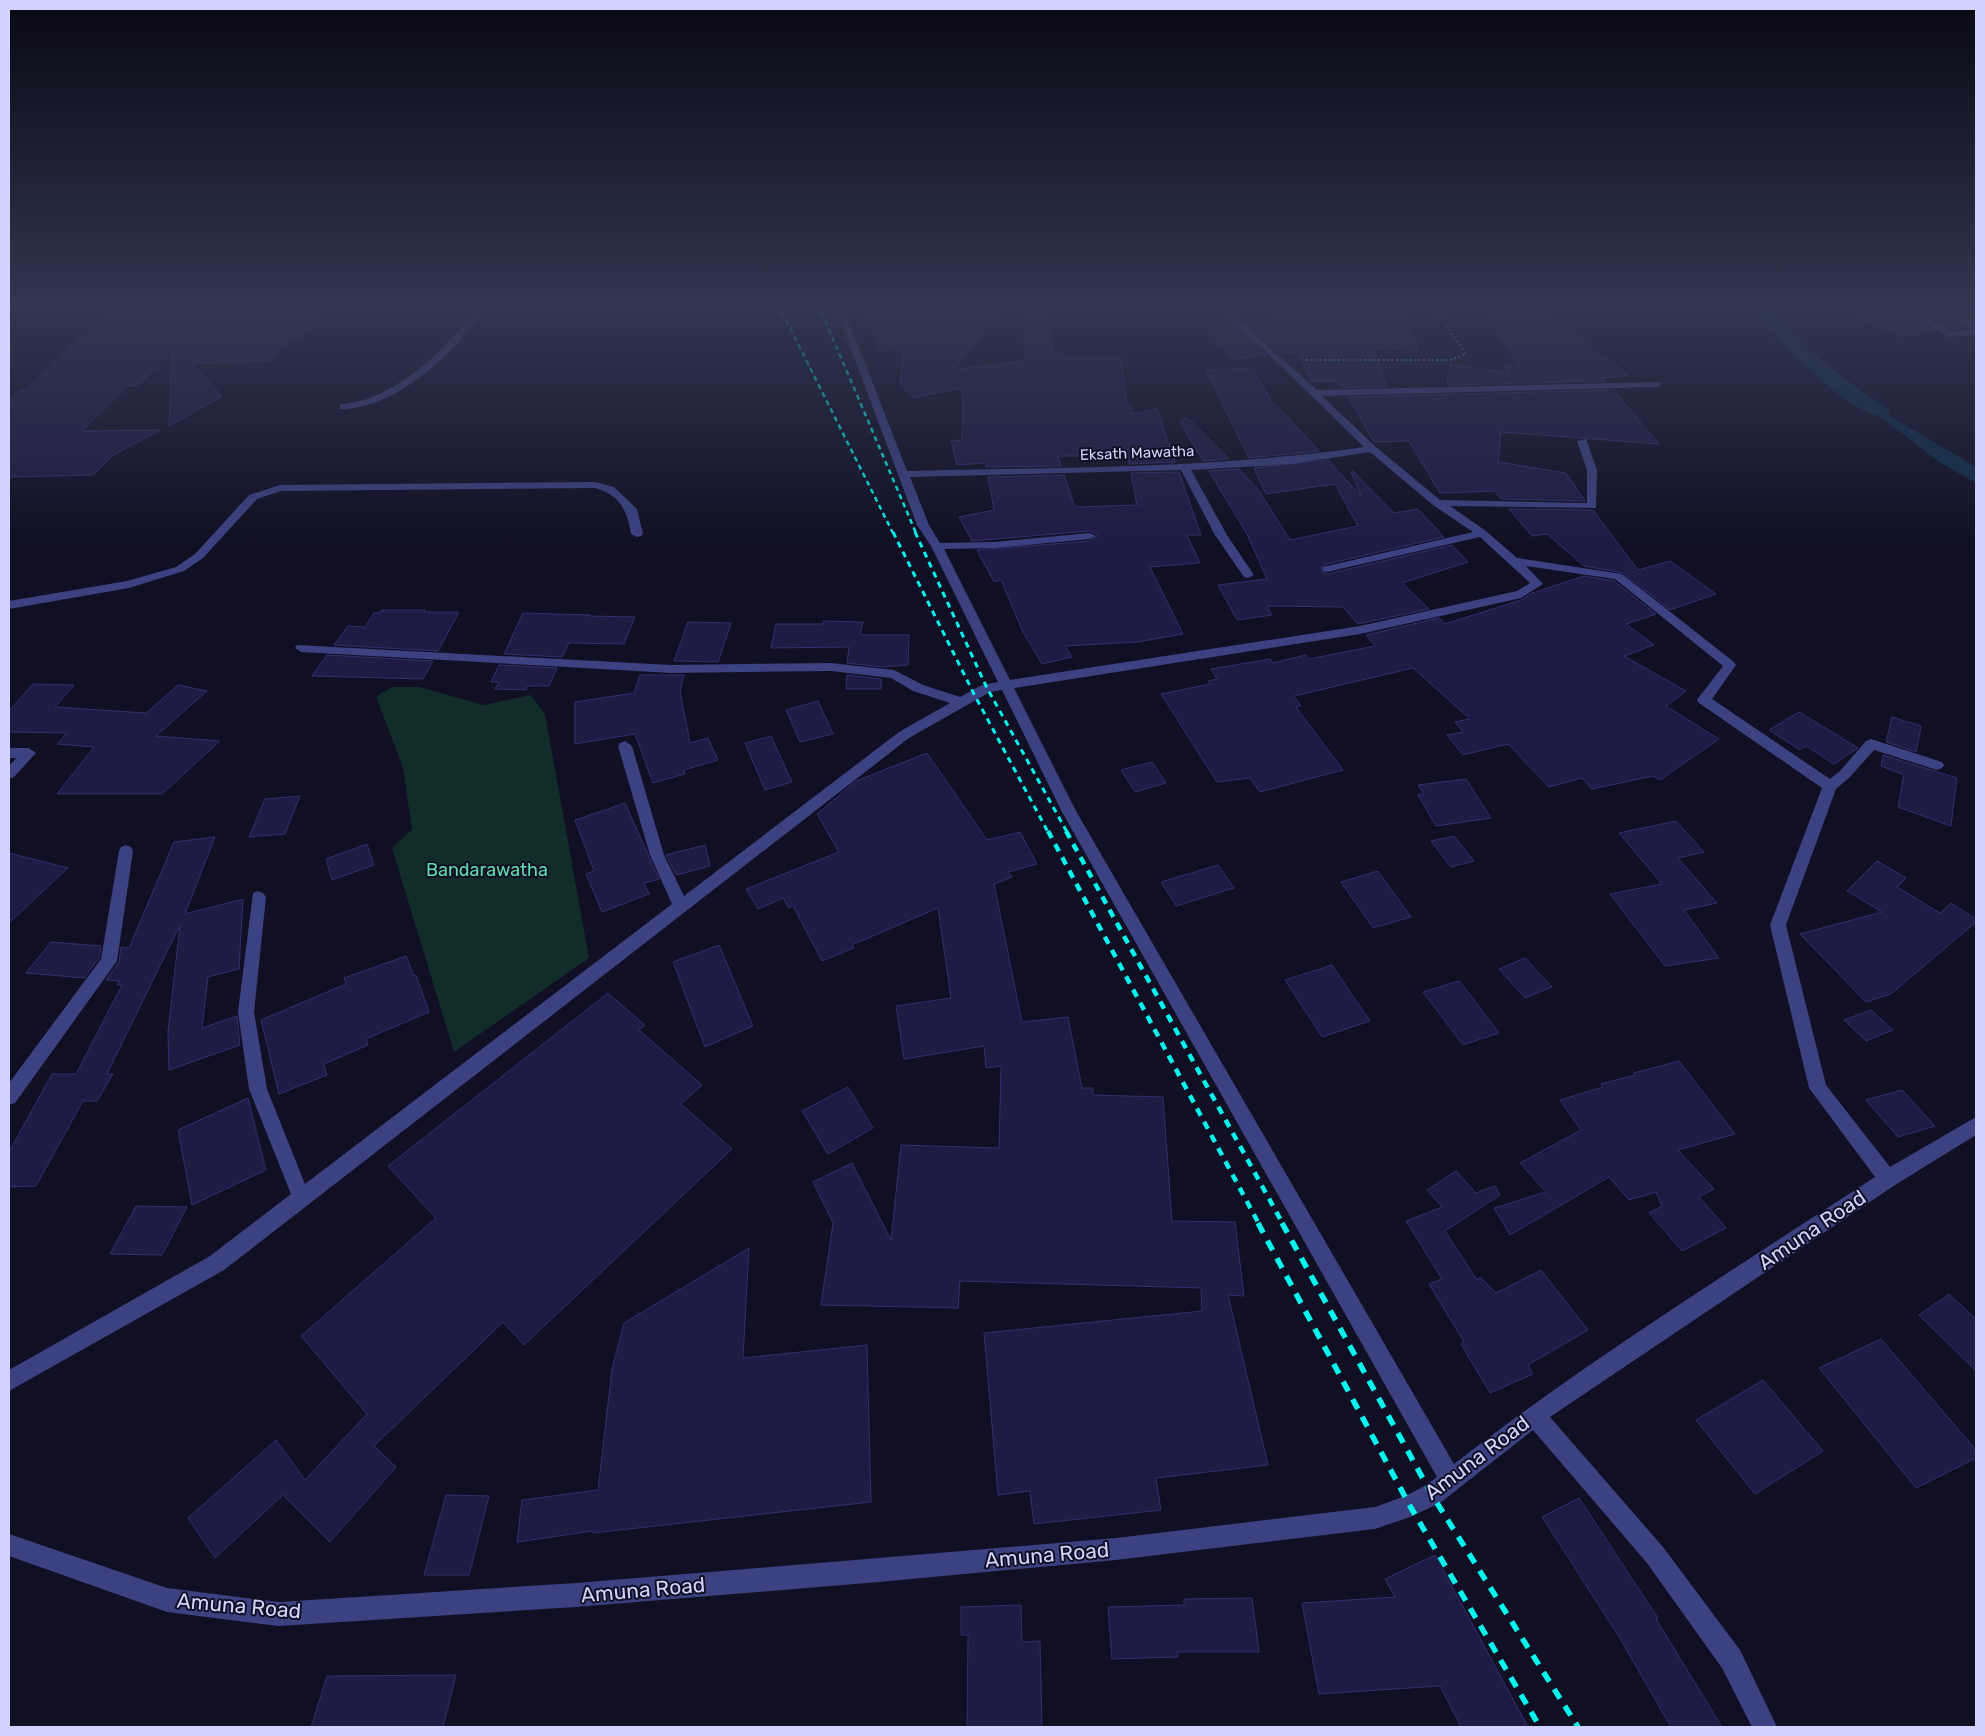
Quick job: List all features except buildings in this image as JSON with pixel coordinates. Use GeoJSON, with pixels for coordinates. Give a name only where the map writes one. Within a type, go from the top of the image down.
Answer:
{"type":"FeatureCollection","features":[{"type":"Feature","properties":{"kind":"street"},"geometry":{"type":"LineString","coordinates":[[343,407],[379,398],[398,385]]}},
{"type":"Feature","properties":{"kind":"street"},"geometry":{"type":"LineString","coordinates":[[869,385],[924,525],[937,546],[1069,812],[1451,1481]]}},
{"type":"Feature","properties":{"kind":"street"},"geometry":{"type":"LineString","coordinates":[[9,1381],[217,1263],[904,735],[960,702],[987,688],[1004,684],[1093,673],[1360,630],[1521,594],[1536,584],[1532,577],[1516,561],[1482,532],[1436,503],[1372,449],[1306,385]]}},
{"type":"Feature","properties":{"kind":"street"},"geometry":{"type":"LineString","coordinates":[[1314,393],[1618,385]]}},
{"type":"Feature","properties":{"kind":"street"},"geometry":{"type":"LineString","coordinates":[[1436,503],[1592,506],[1592,470],[1582,441]]}},
{"type":"Feature","properties":{"kind":"street","name":"Eksath Mawatha"},"geometry":{"type":"LineString","coordinates":[[903,474],[1184,467],[1291,461],[1372,449]]}},
{"type":"Feature","properties":{"kind":"street"},"geometry":{"type":"LineString","coordinates":[[1184,467],[1221,534],[1248,576]]}},
{"type":"Feature","properties":{"kind":"street"},"geometry":{"type":"LineString","coordinates":[[9,605],[129,584],[180,569],[199,556],[253,497],[280,488],[595,485],[610,489],[633,511],[636,534]]}},
{"type":"Feature","properties":{"kind":"street"},"geometry":{"type":"LineString","coordinates":[[1327,570],[1482,532]]}},
{"type":"Feature","properties":{"kind":"street"},"geometry":{"type":"LineString","coordinates":[[937,546],[995,545],[1090,536]]}},
{"type":"Feature","properties":{"kind":"street"},"geometry":{"type":"LineString","coordinates":[[1516,561],[1618,576],[1730,665],[1704,700],[1830,786]]}},
{"type":"Feature","properties":{"kind":"street"},"geometry":{"type":"LineString","coordinates":[[301,648],[671,669],[831,668],[894,674],[918,688],[960,702]]}},
{"type":"Feature","properties":{"kind":"street"},"geometry":{"type":"LineString","coordinates":[[1888,1179],[1818,1088],[1778,925],[1830,786],[1845,774],[1872,744],[1937,766]]}},
{"type":"Feature","properties":{"kind":"street"},"geometry":{"type":"LineString","coordinates":[[625,746],[657,855],[681,906]]}},
{"type":"Feature","properties":{"kind":"street"},"geometry":{"type":"LineString","coordinates":[[9,754],[29,754],[9,774]]}},
{"type":"Feature","properties":{"kind":"street"},"geometry":{"type":"LineString","coordinates":[[9,1098],[109,960],[126,851]]}},
{"type":"Feature","properties":{"kind":"street"},"geometry":{"type":"LineString","coordinates":[[258,897],[246,1012],[258,1089],[302,1198]]}},
{"type":"Feature","properties":{"kind":"street","name":"Amuna Road"},"geometry":{"type":"LineString","coordinates":[[9,1545],[167,1600],[235,1610],[289,1613],[585,1594],[1116,1549],[1375,1518],[1410,1506],[1432,1495],[1534,1415],[1888,1179],[1976,1125]]}},
{"type":"Feature","properties":{"kind":"street"},"geometry":{"type":"LineString","coordinates":[[1534,1415],[1655,1555],[1731,1659],[1765,1727]]}},
{"type":"Feature","properties":{"kind":"green space","name":"Bandarawatha"},"geometry":{"type":"Polygon","coordinates":[[[393,687],[420,687],[483,705],[531,695],[545,714],[589,958],[454,1052],[392,848],[412,829],[403,768],[376,696],[393,687]]]}},
{"type":"Feature","properties":{"kind":"water"},"geometry":{"type":"Polygon","coordinates":[[[1846,390],[1976,467],[1976,483],[1939,462],[1846,390]]]}},
{"type":"Feature","properties":{"kind":"waterway"},"geometry":{"type":"LineString","coordinates":[[1840,385],[1880,412]]}},
{"type":"Feature","properties":{"kind":"railway"},"geometry":{"type":"LineString","coordinates":[[819,385],[893,533]]}},
{"type":"Feature","properties":{"kind":"railway"},"geometry":{"type":"LineString","coordinates":[[853,385],[916,533]]}},
{"type":"Feature","properties":{"kind":"railway"},"geometry":{"type":"LineString","coordinates":[[893,532],[974,694],[1048,832]]}},
{"type":"Feature","properties":{"kind":"railway"},"geometry":{"type":"LineString","coordinates":[[915,532],[987,688],[1067,832]]}},
{"type":"Feature","properties":{"kind":"railway"},"geometry":{"type":"LineString","coordinates":[[1048,831],[1259,1224]]}},
{"type":"Feature","properties":{"kind":"railway"},"geometry":{"type":"LineString","coordinates":[[1066,831],[1283,1224]]}},
{"type":"Feature","properties":{"kind":"railway"},"geometry":{"type":"LineString","coordinates":[[1258,1223],[1410,1506],[1540,1727]]}},
{"type":"Feature","properties":{"kind":"railway"},"geometry":{"type":"LineString","coordinates":[[1282,1223],[1432,1495],[1578,1727]]}}]}
